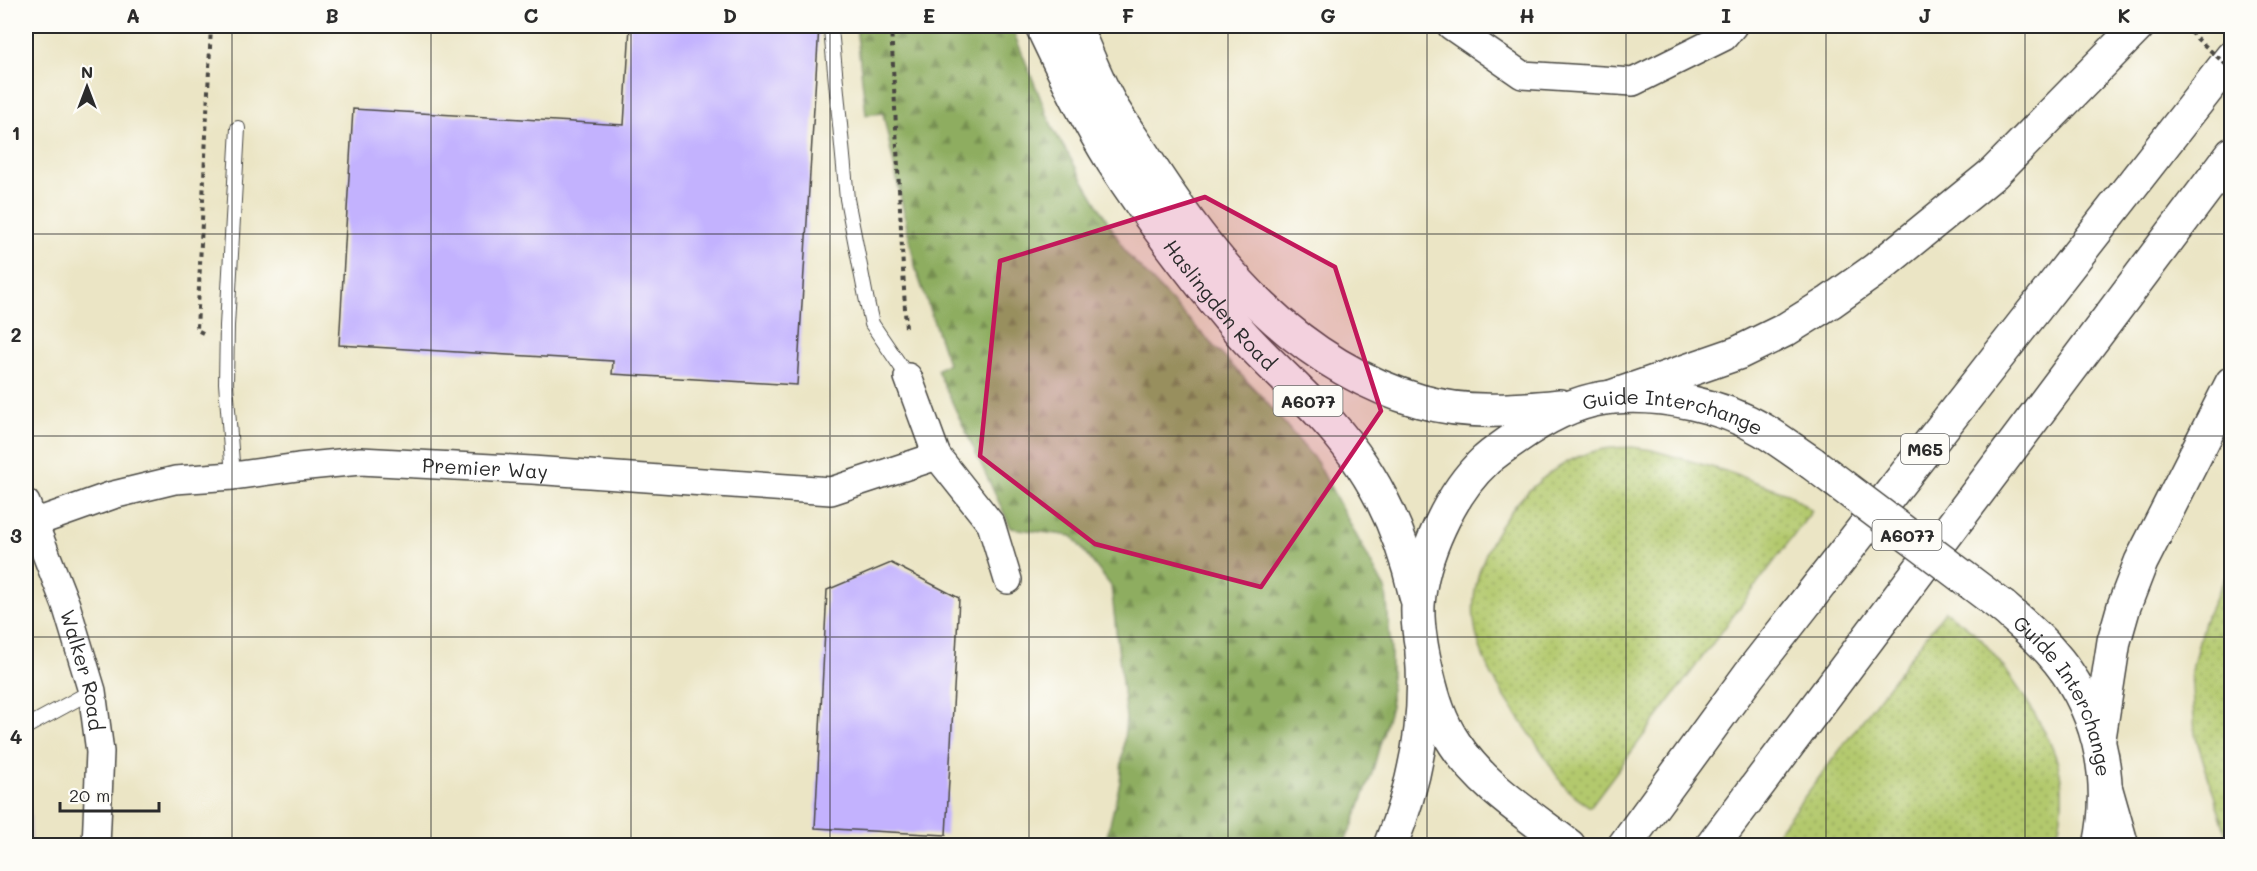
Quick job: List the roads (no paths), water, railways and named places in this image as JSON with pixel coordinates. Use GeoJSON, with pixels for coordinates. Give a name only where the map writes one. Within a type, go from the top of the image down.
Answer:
{"type":"FeatureCollection","features":[{"type":"Feature","properties":{"kind":"main road","name":"Haslingden Road"},"geometry":{"type":"LineString","coordinates":[[1042,26],[1074,92],[1113,162],[1154,222],[1242,334],[1321,414],[1363,465],[1397,529],[1409,566],[1418,607]]}},
{"type":"Feature","properties":{"kind":"main road","name":"Haslingden Road"},"geometry":{"type":"LineString","coordinates":[[1074,26],[1110,103],[1180,212],[1248,295],[1286,329],[1354,375],[1422,402],[1488,411],[1514,411],[1573,405]]}},
{"type":"Feature","properties":{"kind":"main road"},"geometry":{"type":"LineString","coordinates":[[1611,397],[1738,353],[1785,330],[1830,302],[1875,270],[1994,173],[2138,26]]}},
{"type":"Feature","properties":{"kind":"main road","name":"M65"},"geometry":{"type":"LineString","coordinates":[[1624,846],[1749,675],[2232,57]]}},
{"type":"Feature","properties":{"kind":"main road"},"geometry":{"type":"LineString","coordinates":[[1712,846],[2232,154]]}},
{"type":"Feature","properties":{"kind":"main road"},"geometry":{"type":"LineString","coordinates":[[2099,738],[2114,641],[2124,606],[2141,562],[2232,383]]}},
{"type":"Feature","properties":{"kind":"main road","name":"Guide Interchange"},"geometry":{"type":"LineString","coordinates":[[1569,846],[1501,796],[1479,776],[1453,742],[1440,719],[1422,653],[1418,607],[1422,575],[1446,516],[1465,485],[1485,461],[1545,419],[1573,405],[1611,397],[1639,396],[1723,412],[1763,430],[1812,463],[2002,607],[2050,651],[2070,675],[2085,703],[2099,738],[2106,788],[2100,846]]}},
{"type":"Feature","properties":{"kind":"main road"},"geometry":{"type":"LineString","coordinates":[[1390,846],[1411,784],[1420,731],[1425,678],[1422,653]]}},
{"type":"Feature","properties":{"kind":"main road"},"geometry":{"type":"LineString","coordinates":[[2106,788],[2122,846]]}},
{"type":"Feature","properties":{"kind":"street"},"geometry":{"type":"LineString","coordinates":[[1451,26],[1521,75],[1633,82],[1724,37],[1733,26]]}},
{"type":"Feature","properties":{"kind":"street"},"geometry":{"type":"LineString","coordinates":[[908,377],[937,456],[991,524],[1008,580]]}},
{"type":"Feature","properties":{"kind":"street","name":"Premier Way"},"geometry":{"type":"LineString","coordinates":[[30,513],[175,480],[233,477],[360,461],[532,470],[831,491],[937,456]]}},
{"type":"Feature","properties":{"kind":"street","name":"Walker Road"},"geometry":{"type":"LineString","coordinates":[[30,513],[66,604],[92,691],[100,752],[96,846]]}},
{"type":"Feature","properties":{"kind":"lane"},"geometry":{"type":"LineString","coordinates":[[831,29],[847,199],[866,297],[872,324],[908,377]]}},
{"type":"Feature","properties":{"kind":"lane"},"geometry":{"type":"LineString","coordinates":[[233,477],[226,382],[238,128]]}},
{"type":"Feature","properties":{"kind":"lane"},"geometry":{"type":"LineString","coordinates":[[26,727],[92,691]]}}]}
